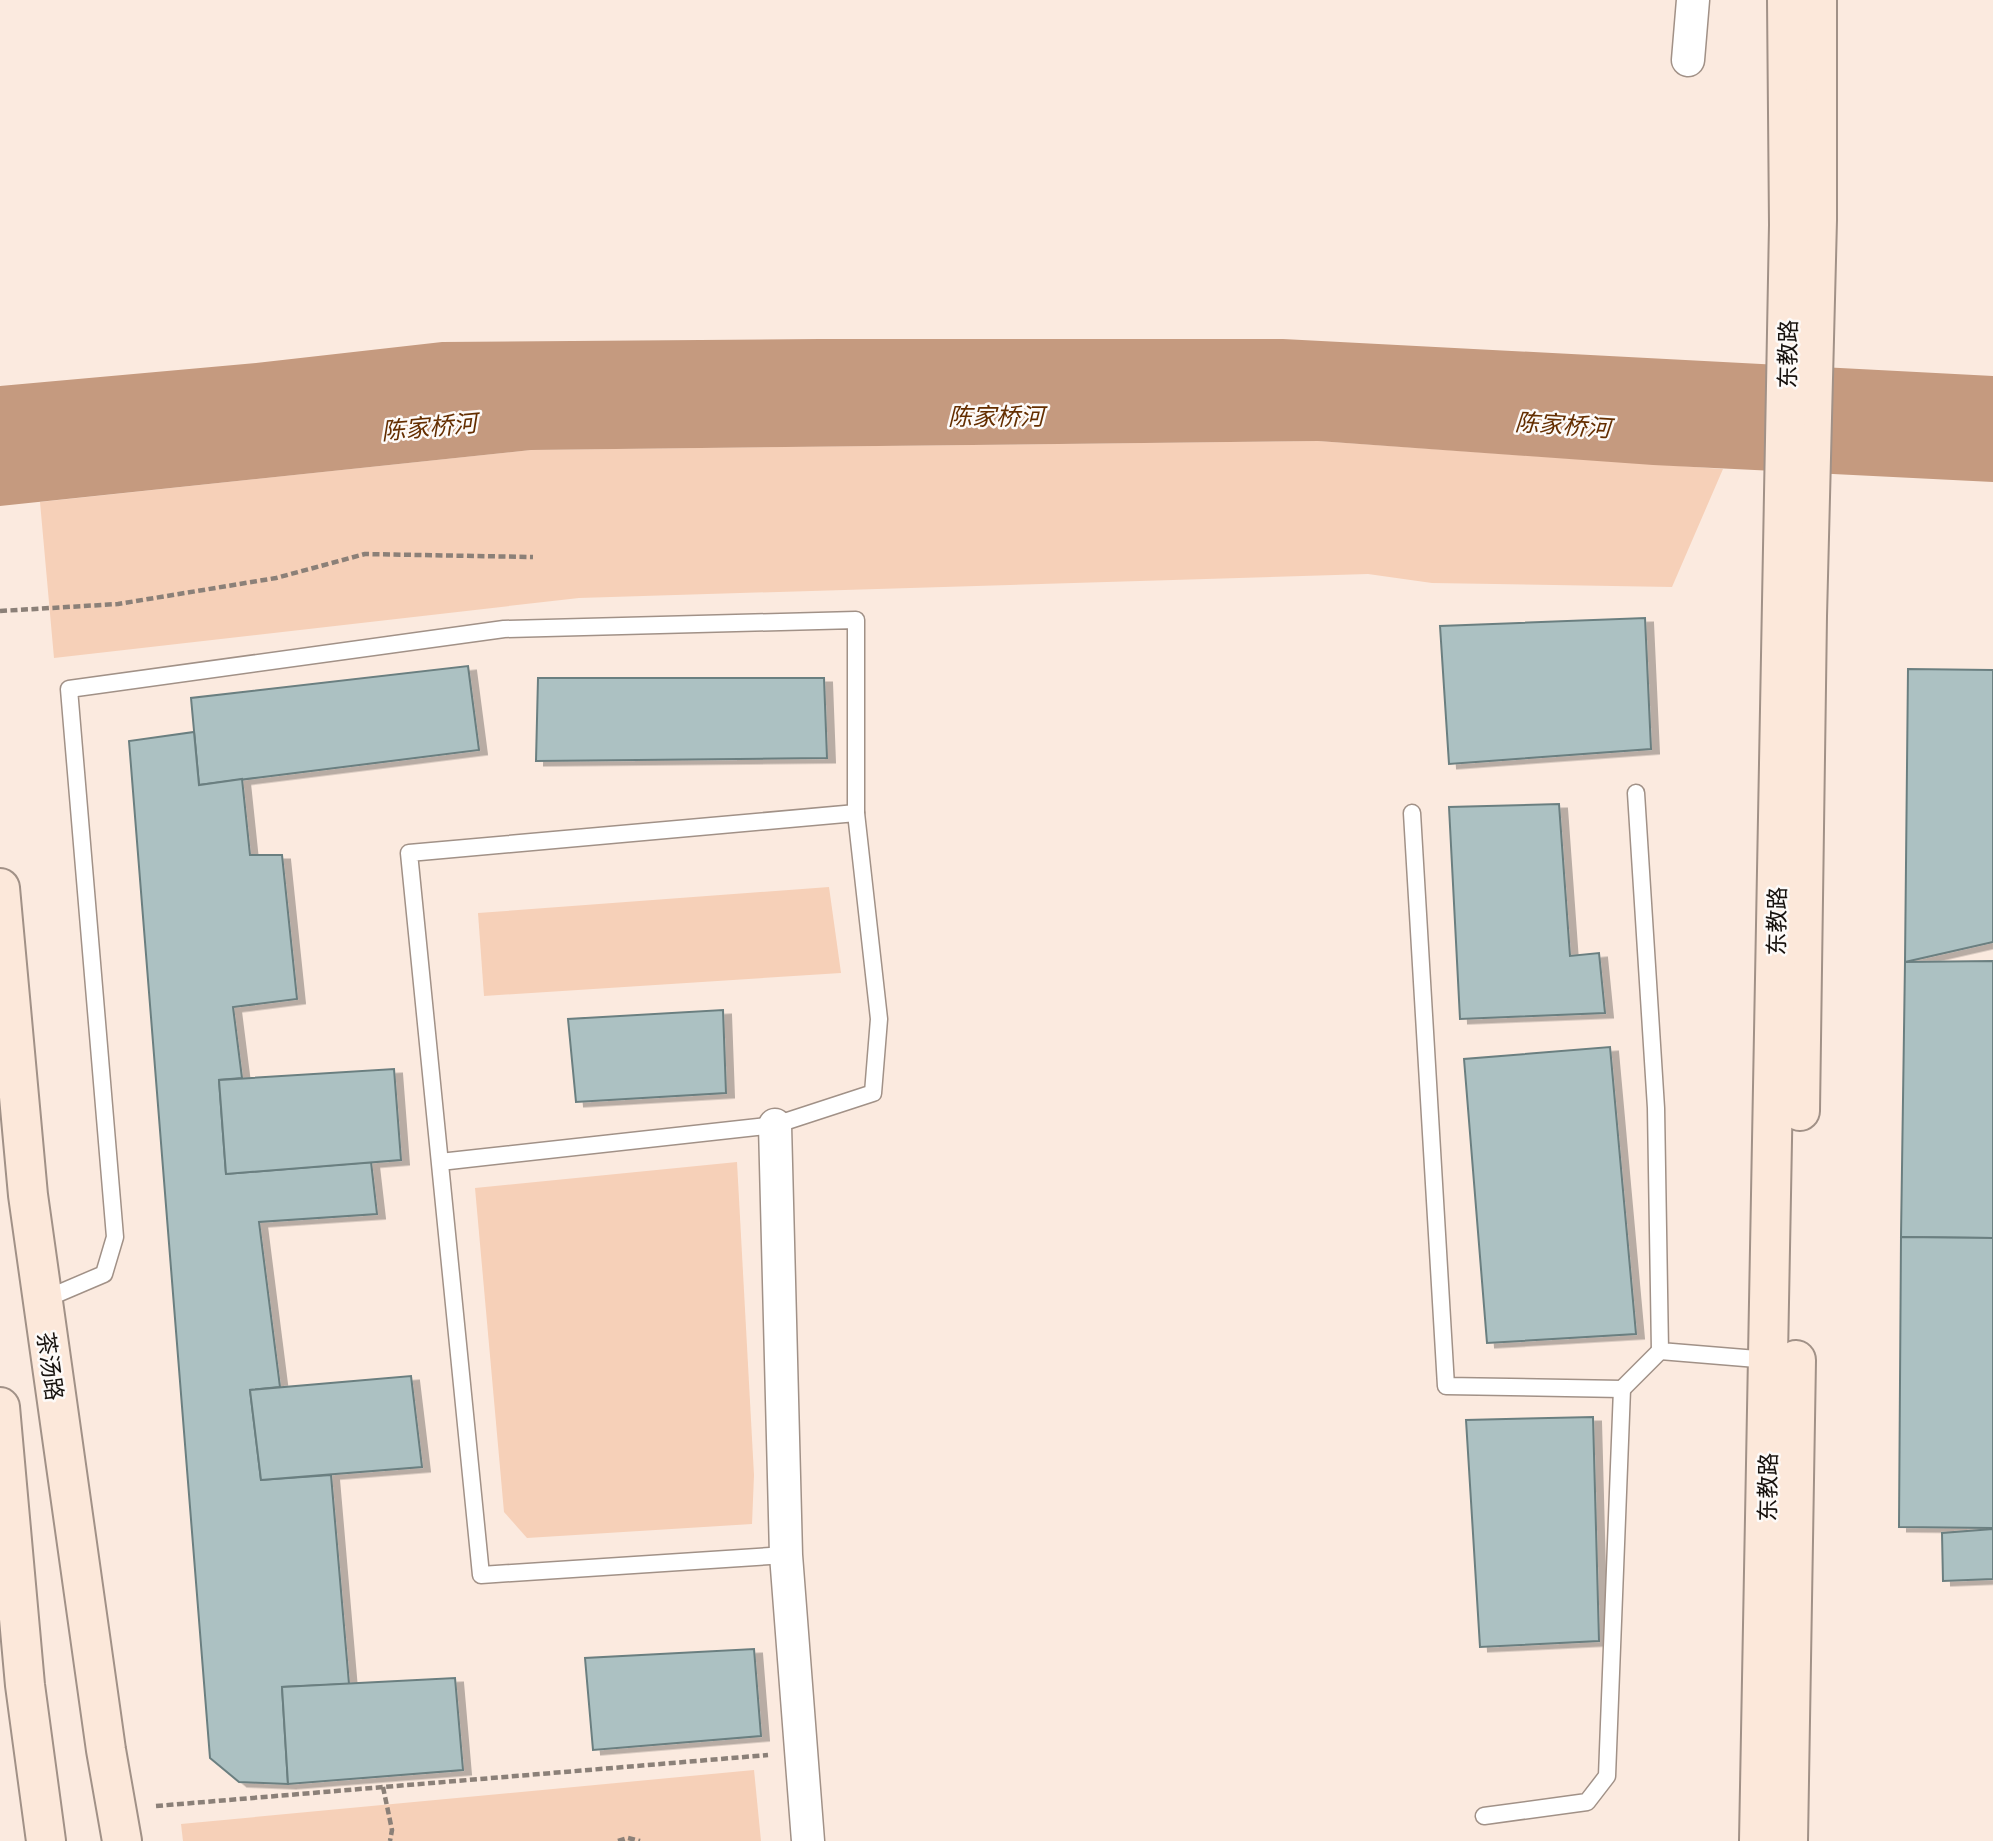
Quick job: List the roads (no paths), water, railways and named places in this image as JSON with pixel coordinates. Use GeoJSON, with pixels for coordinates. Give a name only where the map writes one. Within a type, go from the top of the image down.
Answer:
{"type":"FeatureCollection","features":[{"type":"Feature","properties":{"kind":"street"},"geometry":{"type":"LineString","coordinates":[[1688,60],[1693,0]]}},
{"type":"Feature","properties":{"kind":"street","name":"东教路"},"geometry":{"type":"LineString","coordinates":[[1787,0],[1803,223]]}},
{"type":"Feature","properties":{"kind":"street","name":"东教路"},"geometry":{"type":"LineString","coordinates":[[1759,1841],[1769,1360],[1803,223],[1816,0]]}},
{"type":"Feature","properties":{"kind":"street","name":"东教路"},"geometry":{"type":"LineString","coordinates":[[1788,1841],[1793,615]]}},
{"type":"Feature","properties":{"kind":"street","name":"茶汤路"},"geometry":{"type":"LineString","coordinates":[[0,888],[28,1195],[106,1750],[120,1825]]}},
{"type":"Feature","properties":{"kind":"street"},"geometry":{"type":"LineString","coordinates":[[775,1125],[786,1555],[808,1841]]}},
{"type":"Feature","properties":{"kind":"street"},"geometry":{"type":"LineString","coordinates":[[0,1407],[25,1685],[46,1841]]}},
{"type":"Feature","properties":{"kind":"lane"},"geometry":{"type":"LineString","coordinates":[[43,1300],[104,1274],[115,1237],[69,689],[504,629],[856,620],[856,813],[879,1019],[873,1093],[775,1125],[440,1162]]}},
{"type":"Feature","properties":{"kind":"lane"},"geometry":{"type":"LineString","coordinates":[[1484,1816],[1587,1802],[1607,1776],[1622,1389],[1660,1351],[1656,1108],[1636,793]]}},
{"type":"Feature","properties":{"kind":"lane"},"geometry":{"type":"LineString","coordinates":[[786,1555],[481,1575],[409,853],[856,813]]}},
{"type":"Feature","properties":{"kind":"lane"},"geometry":{"type":"LineString","coordinates":[[1412,813],[1446,1385],[1622,1389]]}},
{"type":"Feature","properties":{"kind":"lane"},"geometry":{"type":"LineString","coordinates":[[1660,1351],[1769,1360]]}},
{"type":"Feature","properties":{"kind":"water","name":"陈家桥河"},"geometry":{"type":"Polygon","coordinates":[[[1283,339],[1993,376],[1993,482],[1653,465],[1318,441],[531,450],[0,506],[0,386],[256,363],[442,342],[1283,339]]]}}]}
